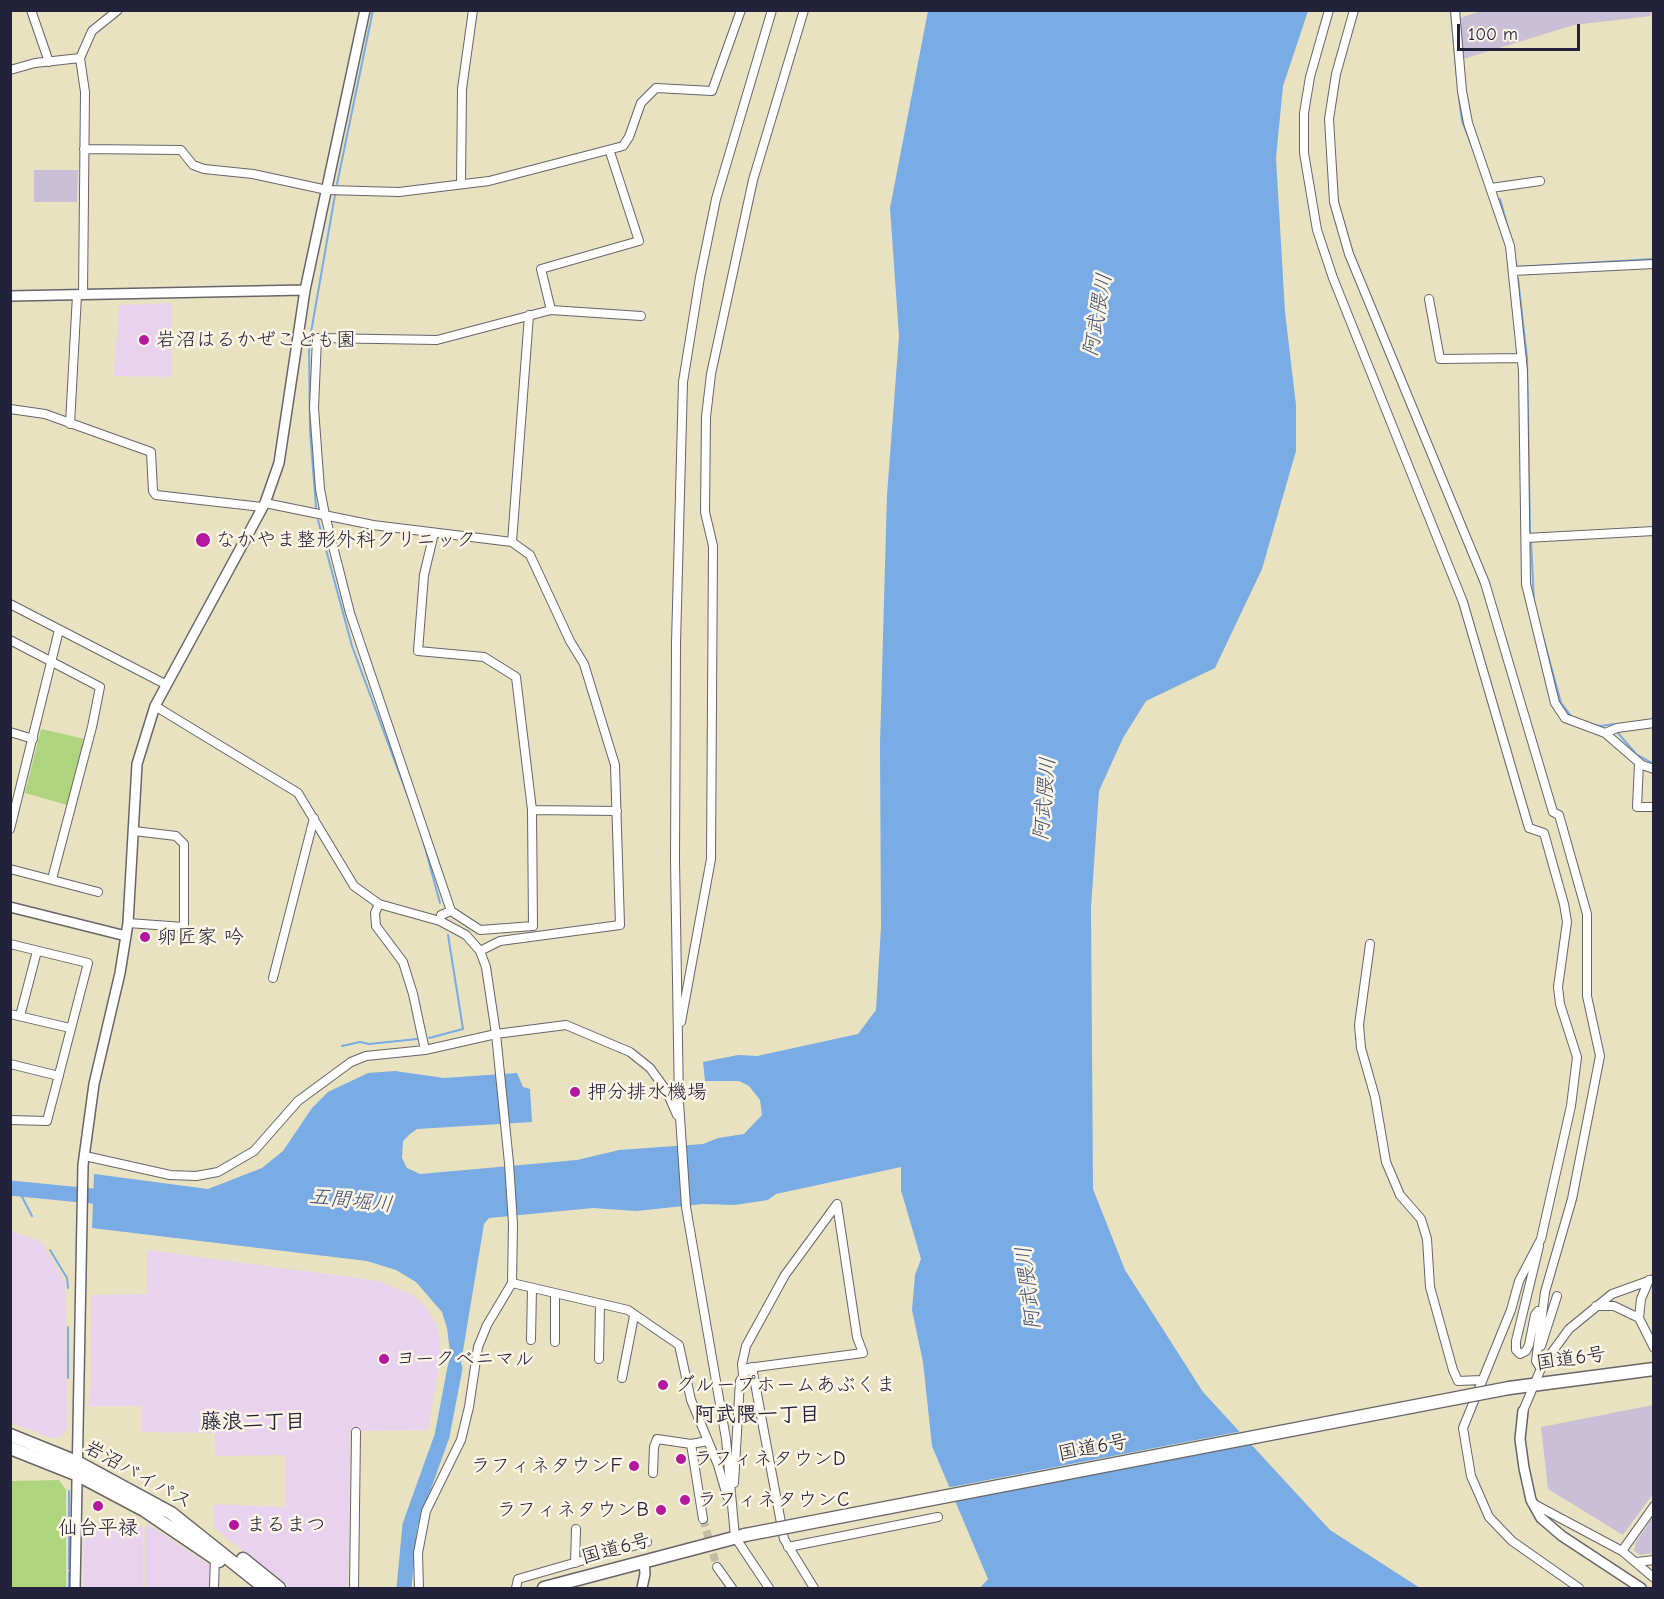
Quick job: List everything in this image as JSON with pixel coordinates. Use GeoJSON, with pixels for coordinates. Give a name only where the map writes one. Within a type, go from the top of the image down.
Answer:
{"type":"FeatureCollection","features":[{"type":"Feature","properties":{"kind":"highway","name":"国道6号"},"geometry":{"type":"LineString","coordinates":[[544,1588],[740,1536],[1536,1383],[1653,1369]]}},
{"type":"Feature","properties":{"kind":"highway","name":"岩沼バイパス"},"geometry":{"type":"LineString","coordinates":[[10,1435],[77,1461],[179,1518],[265,1588]]}},
{"type":"Feature","properties":{"kind":"highway","name":"岩沼バイパス"},"geometry":{"type":"LineString","coordinates":[[10,1448],[78,1475],[144,1510],[215,1557],[252,1588]]}},
{"type":"Feature","properties":{"kind":"highway"},"geometry":{"type":"LineString","coordinates":[[179,1518],[232,1551],[279,1588]]}},
{"type":"Feature","properties":{"kind":"street"},"geometry":{"type":"LineString","coordinates":[[31,10],[50,62]]}},
{"type":"Feature","properties":{"kind":"street"},"geometry":{"type":"LineString","coordinates":[[70,424],[80,295],[84,149],[85,92],[80,58],[92,31],[118,10]]}},
{"type":"Feature","properties":{"kind":"street"},"geometry":{"type":"LineString","coordinates":[[75,1588],[84,1160],[94,1084],[128,922],[137,764],[154,706],[263,505],[279,463],[305,290],[365,10]]}},
{"type":"Feature","properties":{"kind":"street"},"geometry":{"type":"LineString","coordinates":[[461,183],[462,89],[473,10]]}},
{"type":"Feature","properties":{"kind":"street"},"geometry":{"type":"LineString","coordinates":[[84,149],[182,150],[193,165],[204,169],[253,174],[327,190],[399,192],[489,181],[610,152],[623,146],[641,103],[656,88],[712,91],[741,10]]}},
{"type":"Feature","properties":{"kind":"street"},"geometry":{"type":"LineString","coordinates":[[732,1511],[726,1439],[686,1207],[680,1120],[677,1044],[676,655],[683,382],[700,277],[716,199],[772,10]]}},
{"type":"Feature","properties":{"kind":"street"},"geometry":{"type":"LineString","coordinates":[[677,1044],[705,903],[711,859],[713,546],[705,512],[706,417],[711,374],[753,180],[804,10]]}},
{"type":"Feature","properties":{"kind":"street"},"geometry":{"type":"LineString","coordinates":[[1329,10],[1310,77],[1304,112],[1304,153],[1317,230],[1333,278],[1463,602],[1529,828],[1544,833],[1567,922],[1558,987],[1560,1004],[1577,1064],[1516,1341],[1516,1350],[1520,1354],[1526,1351],[1529,1345],[1535,1315],[1538,1311],[1541,1313]]}},
{"type":"Feature","properties":{"kind":"street"},"geometry":{"type":"LineString","coordinates":[[1354,10],[1336,74],[1329,118],[1334,202],[1349,254],[1485,583],[1553,812],[1559,815],[1587,914],[1587,996],[1600,1056],[1572,1199],[1541,1313],[1536,1356],[1540,1369]]}},
{"type":"Feature","properties":{"kind":"street"},"geometry":{"type":"LineString","coordinates":[[1455,10],[1466,112],[1510,246],[1522,358],[1526,584],[1554,703],[1565,718],[1605,733],[1639,763],[1653,770]]}},
{"type":"Feature","properties":{"kind":"street"},"geometry":{"type":"LineString","coordinates":[[10,70],[80,58]]}},
{"type":"Feature","properties":{"kind":"street"},"geometry":{"type":"LineString","coordinates":[[550,310],[541,269],[639,241],[610,152]]}},
{"type":"Feature","properties":{"kind":"street"},"geometry":{"type":"LineString","coordinates":[[1491,188],[1540,181]]}},
{"type":"Feature","properties":{"kind":"street"},"geometry":{"type":"LineString","coordinates":[[1513,271],[1653,264]]}},
{"type":"Feature","properties":{"kind":"street"},"geometry":{"type":"LineString","coordinates":[[10,296],[305,290]]}},
{"type":"Feature","properties":{"kind":"street"},"geometry":{"type":"LineString","coordinates":[[1429,298],[1440,359],[1522,358]]}},
{"type":"Feature","properties":{"kind":"street"},"geometry":{"type":"LineString","coordinates":[[434,533],[424,575],[418,651],[484,657],[516,677],[532,810],[533,926],[480,930],[451,911],[350,613],[325,515],[320,489],[314,408],[317,338],[437,340],[550,310],[640,316]]}},
{"type":"Feature","properties":{"kind":"street"},"geometry":{"type":"LineString","coordinates":[[512,542],[529,315]]}},
{"type":"Feature","properties":{"kind":"street"},"geometry":{"type":"LineString","coordinates":[[10,409],[45,414],[151,452],[153,491],[156,495],[263,505],[434,533],[512,542],[530,555],[570,641],[590,677],[615,765],[620,925],[500,941],[480,951]]}},
{"type":"Feature","properties":{"kind":"street"},"geometry":{"type":"LineString","coordinates":[[1526,538],[1653,531]]}},
{"type":"Feature","properties":{"kind":"street"},"geometry":{"type":"LineString","coordinates":[[10,604],[165,684]]}},
{"type":"Feature","properties":{"kind":"street"},"geometry":{"type":"LineString","coordinates":[[10,829],[60,630]]}},
{"type":"Feature","properties":{"kind":"street"},"geometry":{"type":"LineString","coordinates":[[10,640],[100,687],[52,879]]}},
{"type":"Feature","properties":{"kind":"street"},"geometry":{"type":"LineString","coordinates":[[154,706],[298,793],[354,886],[379,904],[440,921],[466,935],[480,951],[490,985],[509,1163],[513,1224],[513,1283],[487,1325],[478,1347],[469,1407],[461,1440],[426,1511],[418,1553],[419,1588]]}},
{"type":"Feature","properties":{"kind":"street"},"geometry":{"type":"LineString","coordinates":[[1605,733],[1617,728],[1653,723]]}},
{"type":"Feature","properties":{"kind":"street"},"geometry":{"type":"LineString","coordinates":[[10,732],[33,738]]}},
{"type":"Feature","properties":{"kind":"street"},"geometry":{"type":"LineString","coordinates":[[1639,763],[1636,807],[1653,807]]}},
{"type":"Feature","properties":{"kind":"street"},"geometry":{"type":"LineString","coordinates":[[532,810],[617,811]]}},
{"type":"Feature","properties":{"kind":"street"},"geometry":{"type":"LineString","coordinates":[[273,978],[314,818]]}},
{"type":"Feature","properties":{"kind":"street"},"geometry":{"type":"LineString","coordinates":[[128,922],[184,927],[184,844],[176,836],[134,831]]}},
{"type":"Feature","properties":{"kind":"street"},"geometry":{"type":"LineString","coordinates":[[10,869],[98,892]]}},
{"type":"Feature","properties":{"kind":"street"},"geometry":{"type":"LineString","coordinates":[[379,904],[375,913],[376,926],[403,962],[414,994],[425,1050]]}},
{"type":"Feature","properties":{"kind":"street"},"geometry":{"type":"LineString","coordinates":[[10,907],[126,936]]}},
{"type":"Feature","properties":{"kind":"street"},"geometry":{"type":"LineString","coordinates":[[440,921],[441,915],[451,911]]}},
{"type":"Feature","properties":{"kind":"street"},"geometry":{"type":"LineString","coordinates":[[10,944],[88,963],[47,1120],[10,1120]]}},
{"type":"Feature","properties":{"kind":"street"},"geometry":{"type":"LineString","coordinates":[[1370,944],[1359,1025],[1361,1048],[1375,1097],[1386,1162],[1400,1195],[1421,1219],[1427,1239],[1430,1287],[1453,1370],[1458,1381],[1481,1380]]}},
{"type":"Feature","properties":{"kind":"street"},"geometry":{"type":"LineString","coordinates":[[20,1016],[37,951]]}},
{"type":"Feature","properties":{"kind":"street"},"geometry":{"type":"LineString","coordinates":[[10,1014],[70,1028]]}},
{"type":"Feature","properties":{"kind":"street"},"geometry":{"type":"LineString","coordinates":[[84,1160],[170,1175],[196,1176],[218,1172],[254,1151],[298,1101],[351,1062],[366,1056],[425,1050],[566,1024],[602,1037],[630,1052],[650,1068],[666,1090],[680,1120]]}},
{"type":"Feature","properties":{"kind":"street"},"geometry":{"type":"LineString","coordinates":[[10,1064],[59,1076]]}},
{"type":"Feature","properties":{"kind":"street"},"geometry":{"type":"LineString","coordinates":[[732,1511],[742,1364],[746,1346],[785,1275],[837,1204],[857,1336],[863,1353],[752,1367],[743,1374]]}},
{"type":"Feature","properties":{"kind":"street"},"geometry":{"type":"LineString","coordinates":[[1540,1239],[1528,1262],[1462,1428],[1478,1497],[1489,1517],[1500,1531],[1579,1588]]}},
{"type":"Feature","properties":{"kind":"street"},"geometry":{"type":"LineString","coordinates":[[1641,1588],[1549,1526],[1532,1503],[1520,1439],[1523,1411],[1540,1369],[1560,1338],[1594,1306],[1612,1294],[1651,1280]]}},
{"type":"Feature","properties":{"kind":"street"},"geometry":{"type":"LineString","coordinates":[[1651,1280],[1641,1299],[1639,1318],[1653,1348]]}},
{"type":"Feature","properties":{"kind":"street"},"geometry":{"type":"LineString","coordinates":[[513,1283],[628,1310],[634,1317],[642,1318],[679,1345],[691,1400],[718,1466],[740,1536],[769,1588]]}},
{"type":"Feature","properties":{"kind":"street"},"geometry":{"type":"LineString","coordinates":[[531,1340],[532,1288]]}},
{"type":"Feature","properties":{"kind":"street"},"geometry":{"type":"LineString","coordinates":[[555,1293],[555,1342]]}},
{"type":"Feature","properties":{"kind":"street"},"geometry":{"type":"LineString","coordinates":[[1536,1356],[1557,1296]]}},
{"type":"Feature","properties":{"kind":"street"},"geometry":{"type":"LineString","coordinates":[[599,1359],[600,1304]]}},
{"type":"Feature","properties":{"kind":"street"},"geometry":{"type":"LineString","coordinates":[[1594,1306],[1614,1306],[1639,1318]]}},
{"type":"Feature","properties":{"kind":"street"},"geometry":{"type":"LineString","coordinates":[[622,1378],[634,1317]]}},
{"type":"Feature","properties":{"kind":"street"},"geometry":{"type":"LineString","coordinates":[[752,1367],[788,1547],[814,1588]]}},
{"type":"Feature","properties":{"kind":"street"},"geometry":{"type":"LineString","coordinates":[[354,1588],[356,1432]]}},
{"type":"Feature","properties":{"kind":"street"},"geometry":{"type":"LineString","coordinates":[[652,1473],[654,1447],[657,1439],[691,1444],[708,1441]]}},
{"type":"Feature","properties":{"kind":"street"},"geometry":{"type":"LineString","coordinates":[[691,1444],[704,1519]]}},
{"type":"Feature","properties":{"kind":"street"},"geometry":{"type":"LineString","coordinates":[[1532,1503],[1622,1551],[1653,1578]]}},
{"type":"Feature","properties":{"kind":"street"},"geometry":{"type":"LineString","coordinates":[[1622,1551],[1653,1506]]}},
{"type":"Feature","properties":{"kind":"street"},"geometry":{"type":"LineString","coordinates":[[788,1547],[938,1517]]}},
{"type":"Feature","properties":{"kind":"street"},"geometry":{"type":"LineString","coordinates":[[575,1563],[576,1529]]}},
{"type":"Feature","properties":{"kind":"street"},"geometry":{"type":"LineString","coordinates":[[516,1588],[518,1580],[647,1542]]}},
{"type":"Feature","properties":{"kind":"street"},"geometry":{"type":"LineString","coordinates":[[214,1588],[215,1557]]}},
{"type":"Feature","properties":{"kind":"street"},"geometry":{"type":"LineString","coordinates":[[1637,1562],[1653,1560]]}},
{"type":"Feature","properties":{"kind":"street"},"geometry":{"type":"LineString","coordinates":[[642,1588],[645,1575],[644,1561]]}},
{"type":"Feature","properties":{"kind":"street"},"geometry":{"type":"LineString","coordinates":[[717,1567],[732,1588]]}},
{"type":"Feature","properties":{"kind":"shaded area"},"geometry":{"type":"Polygon","coordinates":[[[1484,10],[1650,10],[1651,16],[1574,25],[1463,59],[1460,18],[1484,10]]]}},
{"type":"Feature","properties":{"kind":"shaded area"},"geometry":{"type":"Polygon","coordinates":[[[34,170],[78,170],[77,202],[34,202],[34,170]]]}},
{"type":"Feature","properties":{"kind":"shaded area","name":"岩沼はるかぜこども園"},"geometry":{"type":"Polygon","coordinates":[[[172,303],[172,377],[114,376],[119,305],[172,303]]]}},
{"type":"Feature","properties":{"kind":"shaded area"},"geometry":{"type":"Polygon","coordinates":[[[10,1230],[42,1243],[65,1282],[67,1428],[61,1437],[51,1438],[11,1423],[10,1230]]]}},
{"type":"Feature","properties":{"kind":"shaded area"},"geometry":{"type":"Polygon","coordinates":[[[147,1250],[379,1281],[413,1295],[426,1307],[438,1327],[441,1353],[428,1430],[350,1431],[348,1588],[290,1588],[214,1528],[214,1504],[285,1507],[285,1455],[215,1456],[215,1433],[142,1432],[142,1406],[88,1406],[91,1383],[91,1295],[147,1294],[147,1250]]]}},
{"type":"Feature","properties":{"kind":"shaded area"},"geometry":{"type":"Polygon","coordinates":[[[1653,1405],[1653,1494],[1623,1535],[1548,1489],[1541,1427],[1653,1405]]]}},
{"type":"Feature","properties":{"kind":"shaded area"},"geometry":{"type":"Polygon","coordinates":[[[1653,1517],[1653,1553],[1639,1555],[1634,1550],[1636,1542],[1653,1517]]]}},
{"type":"Feature","properties":{"kind":"shaded area"},"geometry":{"type":"Polygon","coordinates":[[[148,1524],[211,1566],[211,1588],[145,1588],[145,1528],[148,1524]]]}},
{"type":"Feature","properties":{"kind":"shaded area"},"geometry":{"type":"Polygon","coordinates":[[[84,1527],[143,1527],[143,1588],[84,1588],[84,1527]]]}},
{"type":"Feature","properties":{"kind":"green space"},"geometry":{"type":"Polygon","coordinates":[[[41,729],[85,739],[67,805],[25,793],[41,729]]]}},
{"type":"Feature","properties":{"kind":"green space"},"geometry":{"type":"Polygon","coordinates":[[[59,1480],[66,1490],[66,1588],[11,1588],[11,1481],[59,1480]]]}},
{"type":"Feature","properties":{"kind":"water","name":"阿武隈川"},"geometry":{"type":"Polygon","coordinates":[[[928,11],[1308,11],[1283,86],[1276,158],[1285,312],[1296,405],[1296,451],[1262,569],[1215,668],[1146,701],[1123,738],[1099,791],[1091,908],[1093,1189],[1125,1270],[1203,1392],[1330,1530],[1420,1588],[980,1588],[988,1579],[932,1446],[923,1362],[912,1310],[915,1275],[921,1259],[901,1190],[901,1167],[776,1194],[768,1200],[735,1205],[703,1204],[636,1211],[593,1208],[489,1218],[484,1224],[457,1387],[446,1385],[450,1352],[442,1312],[416,1282],[396,1270],[367,1261],[92,1228],[94,1174],[208,1189],[262,1168],[283,1151],[312,1108],[328,1092],[368,1073],[395,1071],[444,1078],[517,1073],[523,1087],[530,1089],[532,1122],[417,1129],[410,1134],[403,1141],[402,1158],[407,1168],[420,1174],[577,1160],[619,1150],[703,1144],[718,1138],[744,1134],[762,1115],[760,1100],[749,1086],[739,1081],[705,1081],[703,1062],[738,1055],[757,1056],[858,1034],[876,1010],[881,927],[880,744],[887,495],[899,336],[890,208],[928,11]]]}},
{"type":"Feature","properties":{"kind":"pier"},"geometry":{"type":"Polygon","coordinates":[[[1243,1431],[1255,1444],[952,1502],[946,1488],[1243,1431]]]}},
{"type":"Feature","properties":{"kind":"waterway"},"geometry":{"type":"LineString","coordinates":[[337,184],[373,10]]}},
{"type":"Feature","properties":{"kind":"waterway"},"geometry":{"type":"LineString","coordinates":[[1451,10],[1457,78]]}},
{"type":"Feature","properties":{"kind":"waterway"},"geometry":{"type":"LineString","coordinates":[[1458,90],[1462,121],[1476,157]]}},
{"type":"Feature","properties":{"kind":"waterway"},"geometry":{"type":"LineString","coordinates":[[316,507],[310,431],[309,344],[335,195]]}},
{"type":"Feature","properties":{"kind":"waterway"},"geometry":{"type":"LineString","coordinates":[[1500,199],[1512,242]]}},
{"type":"Feature","properties":{"kind":"waterway"},"geometry":{"type":"LineString","coordinates":[[1514,254],[1517,267],[1654,259]]}},
{"type":"Feature","properties":{"kind":"waterway"},"geometry":{"type":"LineString","coordinates":[[1518,278],[1527,358],[1530,533]]}},
{"type":"Feature","properties":{"kind":"waterway"},"geometry":{"type":"LineString","coordinates":[[318,520],[352,646],[411,805]]}},
{"type":"Feature","properties":{"kind":"waterway"},"geometry":{"type":"LineString","coordinates":[[1531,541],[1534,601]]}},
{"type":"Feature","properties":{"kind":"waterway"},"geometry":{"type":"LineString","coordinates":[[1542,633],[1561,703],[1572,717]]}},
{"type":"Feature","properties":{"kind":"waterway"},"geometry":{"type":"LineString","coordinates":[[1591,724],[1600,726],[1615,724]]}},
{"type":"Feature","properties":{"kind":"waterway"},"geometry":{"type":"LineString","coordinates":[[1618,733],[1636,754],[1654,764]]}},
{"type":"Feature","properties":{"kind":"waterway"},"geometry":{"type":"LineString","coordinates":[[421,833],[440,903]]}},
{"type":"Feature","properties":{"kind":"waterway"},"geometry":{"type":"LineString","coordinates":[[429,1038],[463,1029],[448,935]]}},
{"type":"Feature","properties":{"kind":"waterway"},"geometry":{"type":"LineString","coordinates":[[342,1046],[360,1042],[369,1044],[417,1039]]}},
{"type":"Feature","properties":{"kind":"waterway","name":"五間堀川"},"geometry":{"type":"LineString","coordinates":[[10,1188],[112,1198]]}},
{"type":"Feature","properties":{"kind":"waterway"},"geometry":{"type":"LineString","coordinates":[[18,1189],[32,1216]]}},
{"type":"Feature","properties":{"kind":"waterway"},"geometry":{"type":"LineString","coordinates":[[50,1250],[67,1278],[68,1288]]}},
{"type":"Feature","properties":{"kind":"waterway"},"geometry":{"type":"LineString","coordinates":[[68,1327],[68,1378]]}},
{"type":"Feature","properties":{"kind":"waterway","name":"五間堀川"},"geometry":{"type":"LineString","coordinates":[[404,1588],[410,1525],[442,1436],[455,1368]]}},
{"type":"Feature","properties":{"kind":"waterway"},"geometry":{"type":"LineString","coordinates":[[69,1491],[69,1569]]}},
{"type":"Feature","properties":{"kind":"waterway"},"geometry":{"type":"LineString","coordinates":[[69,1572],[69,1588]]}},
{"type":"Feature","properties":{"kind":"tunnel"},"geometry":{"type":"LineString","coordinates":[[703,1519],[717,1567]]}},
{"type":"Feature","properties":{"kind":"place","name":"岩沼はるかぜこども園"},"geometry":{"type":"Point","coordinates":[144,340]}},
{"type":"Feature","properties":{"kind":"place","name":"なかやま整形外科クリニック"},"geometry":{"type":"Point","coordinates":[203,540]}},
{"type":"Feature","properties":{"kind":"place","name":"卵匠家 吟"},"geometry":{"type":"Point","coordinates":[145,937]}},
{"type":"Feature","properties":{"kind":"place","name":"押分排水機場"},"geometry":{"type":"Point","coordinates":[575,1092]}},
{"type":"Feature","properties":{"kind":"place","name":"ヨークベニマル"},"geometry":{"type":"Point","coordinates":[384,1359]}},
{"type":"Feature","properties":{"kind":"place","name":"グループホームあぶくま"},"geometry":{"type":"Point","coordinates":[663,1385]}},
{"type":"Feature","properties":{"kind":"place","name":"ラフィネタウンD"},"geometry":{"type":"Point","coordinates":[681,1459]}},
{"type":"Feature","properties":{"kind":"place","name":"ラフィネタウンF"},"geometry":{"type":"Point","coordinates":[634,1466]}},
{"type":"Feature","properties":{"kind":"place","name":"ラフィネタウンC"},"geometry":{"type":"Point","coordinates":[685,1500]}},
{"type":"Feature","properties":{"kind":"place","name":"仙台平禄"},"geometry":{"type":"Point","coordinates":[98,1506]}},
{"type":"Feature","properties":{"kind":"place","name":"ラフィネタウンB"},"geometry":{"type":"Point","coordinates":[661,1510]}},
{"type":"Feature","properties":{"kind":"place","name":"まるまつ"},"geometry":{"type":"Point","coordinates":[234,1525]}},
{"type":"Feature","properties":{"kind":"district","name":"阿武隈一丁目"},"geometry":{"type":"Point","coordinates":[757,1415]}},
{"type":"Feature","properties":{"kind":"district","name":"藤浪二丁目"},"geometry":{"type":"Point","coordinates":[253,1422]}}]}
